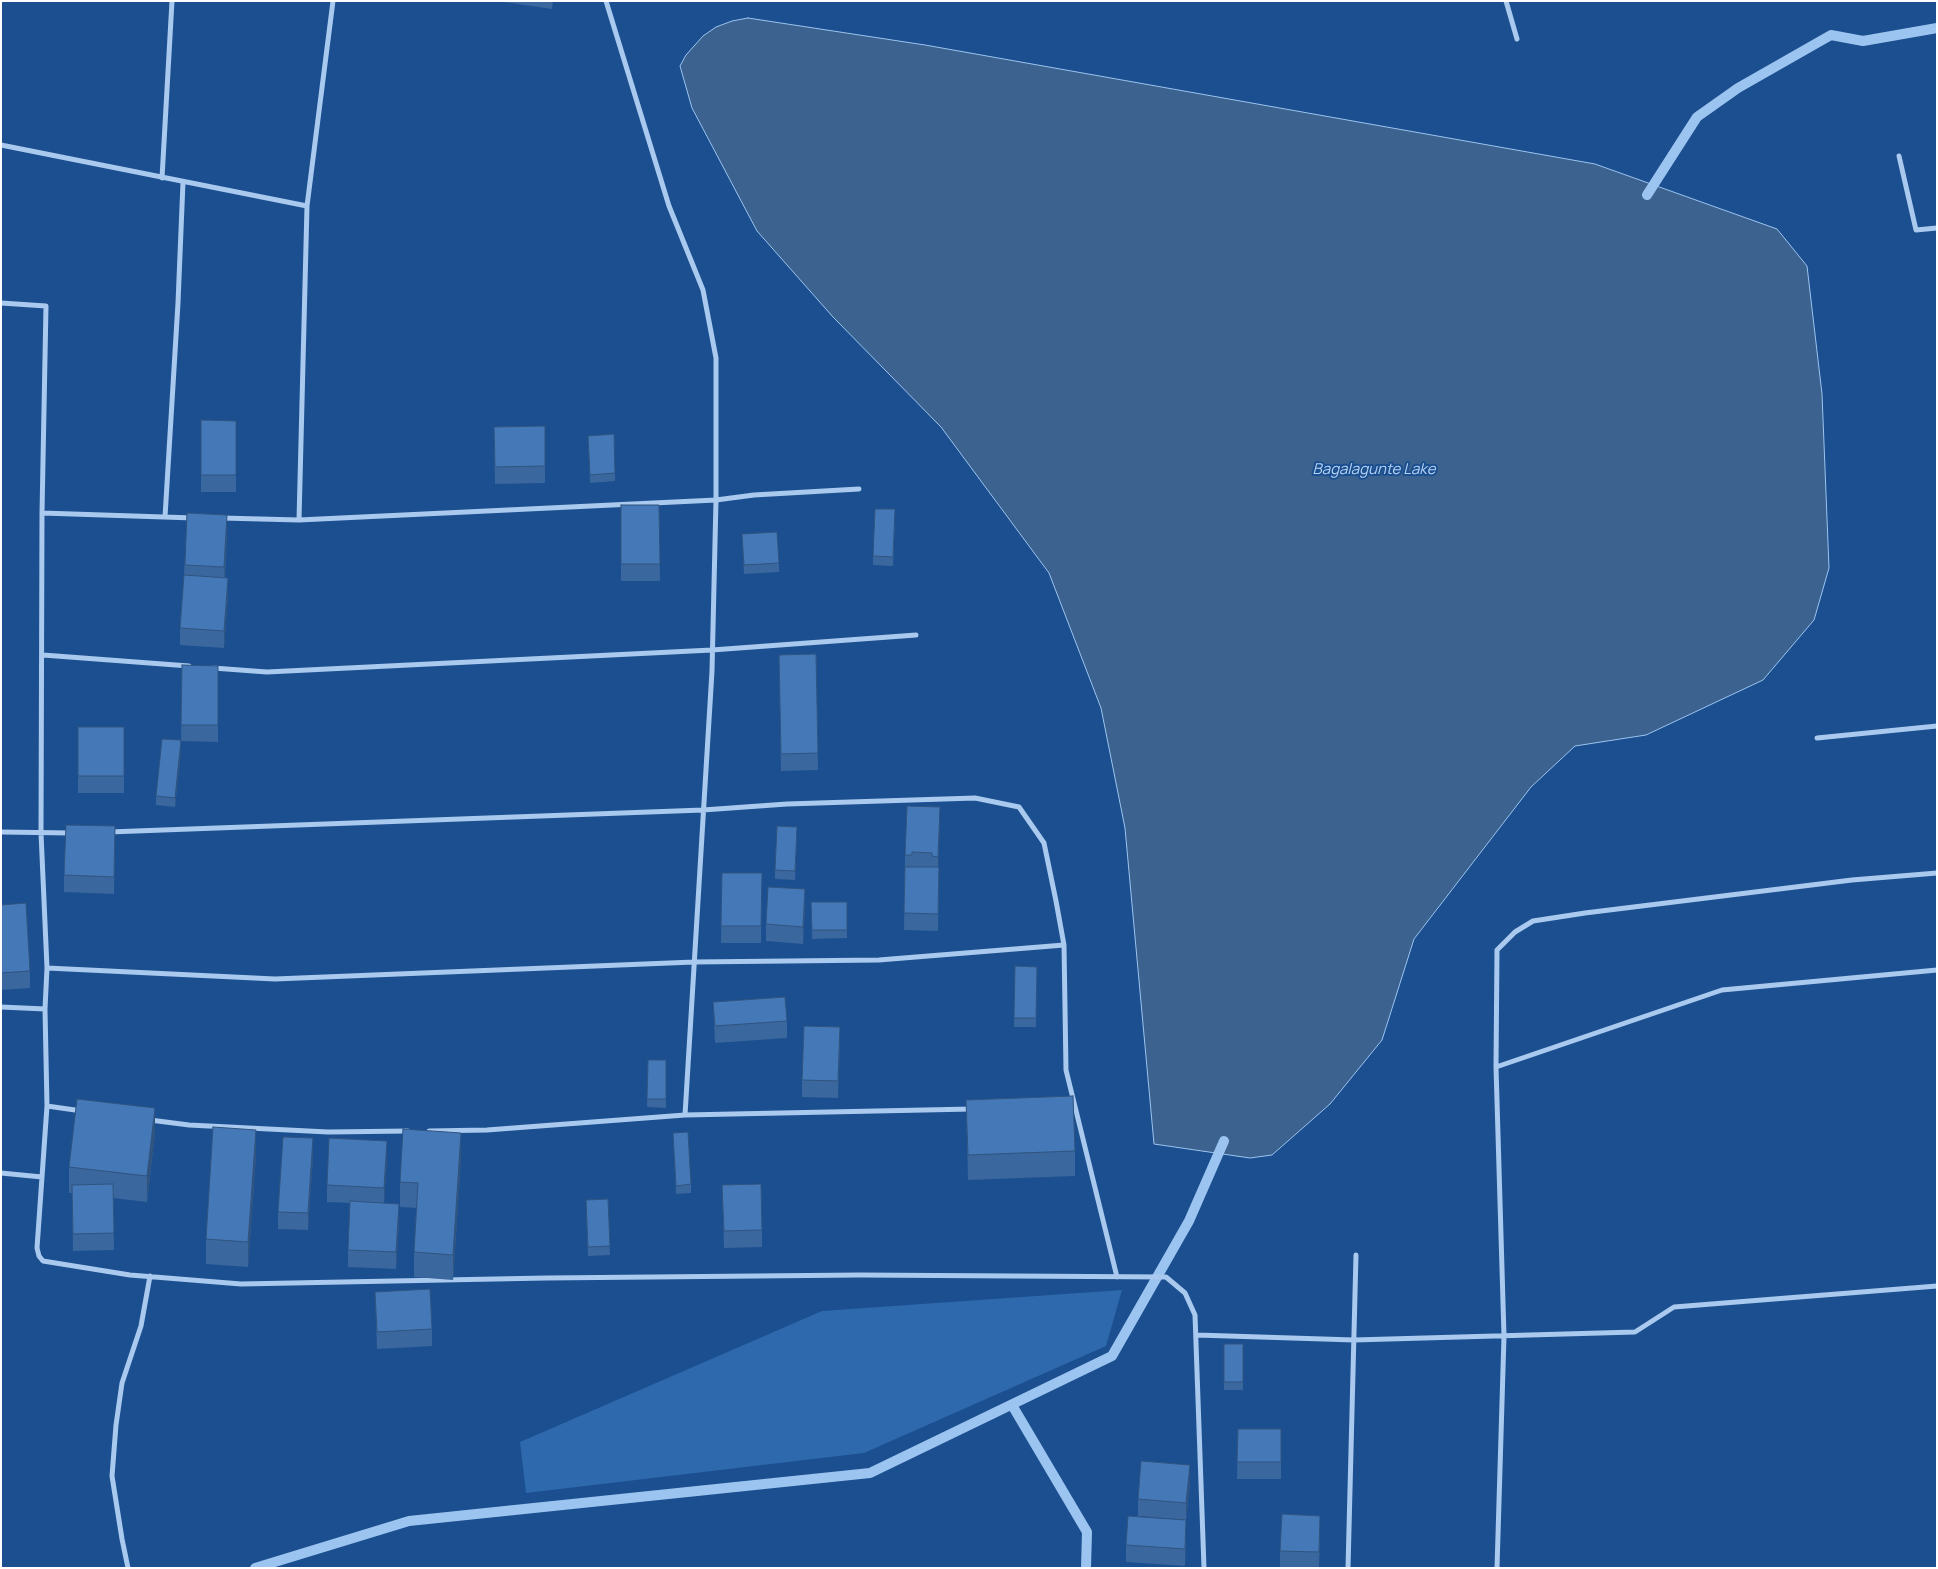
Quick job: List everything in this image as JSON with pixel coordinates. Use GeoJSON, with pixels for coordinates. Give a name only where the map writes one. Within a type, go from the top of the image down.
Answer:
{"type":"FeatureCollection","features":[{"type":"Feature","properties":{"kind":"street"},"geometry":{"type":"LineString","coordinates":[[162,178],[172,1]]}},
{"type":"Feature","properties":{"kind":"street"},"geometry":{"type":"LineString","coordinates":[[299,520],[307,206],[333,1]]}},
{"type":"Feature","properties":{"kind":"street"},"geometry":{"type":"LineString","coordinates":[[606,1],[669,206],[703,290],[716,358],[716,500],[712,650],[685,1115]]}},
{"type":"Feature","properties":{"kind":"street"},"geometry":{"type":"LineString","coordinates":[[1506,1],[1517,39]]}},
{"type":"Feature","properties":{"kind":"street"},"geometry":{"type":"LineString","coordinates":[[1,145],[307,206]]}},
{"type":"Feature","properties":{"kind":"street"},"geometry":{"type":"LineString","coordinates":[[1899,156],[1916,230],[1937,228]]}},
{"type":"Feature","properties":{"kind":"street"},"geometry":{"type":"LineString","coordinates":[[165,517],[183,182]]}},
{"type":"Feature","properties":{"kind":"street"},"geometry":{"type":"LineString","coordinates":[[1,303],[46,306],[42,514],[41,833],[47,968],[45,1009],[48,1106],[36,1248],[43,1261],[130,1275],[240,1284],[850,1275],[1166,1277],[1186,1294],[1195,1315],[1204,1568]]}},
{"type":"Feature","properties":{"kind":"street"},"geometry":{"type":"LineString","coordinates":[[213,518],[299,520],[716,500],[764,494],[859,489]]}},
{"type":"Feature","properties":{"kind":"street"},"geometry":{"type":"LineString","coordinates":[[42,514],[203,518]]}},
{"type":"Feature","properties":{"kind":"street"},"geometry":{"type":"LineString","coordinates":[[211,668],[267,672],[712,650],[916,635]]}},
{"type":"Feature","properties":{"kind":"street"},"geometry":{"type":"LineString","coordinates":[[43,654],[192,666]]}},
{"type":"Feature","properties":{"kind":"street"},"geometry":{"type":"LineString","coordinates":[[1818,738],[1937,726]]}},
{"type":"Feature","properties":{"kind":"street"},"geometry":{"type":"LineString","coordinates":[[100,832],[976,798],[1019,807],[1044,843],[1064,945],[1066,1070],[1117,1277]]}},
{"type":"Feature","properties":{"kind":"street"},"geometry":{"type":"LineString","coordinates":[[1,832],[80,833]]}},
{"type":"Feature","properties":{"kind":"street"},"geometry":{"type":"LineString","coordinates":[[1497,1568],[1504,1336],[1496,1067],[1497,950],[1515,932],[1533,921],[1842,882],[1937,873]]}},
{"type":"Feature","properties":{"kind":"street"},"geometry":{"type":"LineString","coordinates":[[47,968],[275,979],[694,962],[879,960],[1064,945]]}},
{"type":"Feature","properties":{"kind":"street"},"geometry":{"type":"LineString","coordinates":[[1496,1067],[1722,990],[1937,970]]}},
{"type":"Feature","properties":{"kind":"street"},"geometry":{"type":"LineString","coordinates":[[1,1007],[45,1009]]}},
{"type":"Feature","properties":{"kind":"street"},"geometry":{"type":"LineString","coordinates":[[48,1106],[85,1111]]}},
{"type":"Feature","properties":{"kind":"street"},"geometry":{"type":"LineString","coordinates":[[142,1119],[189,1125],[328,1132],[487,1130],[685,1115],[978,1109]]}},
{"type":"Feature","properties":{"kind":"street"},"geometry":{"type":"LineString","coordinates":[[1066,1109],[1075,1109]]}},
{"type":"Feature","properties":{"kind":"street"},"geometry":{"type":"LineString","coordinates":[[1,1173],[42,1177]]}},
{"type":"Feature","properties":{"kind":"street"},"geometry":{"type":"LineString","coordinates":[[1348,1568],[1356,1256]]}},
{"type":"Feature","properties":{"kind":"street"},"geometry":{"type":"LineString","coordinates":[[128,1568],[112,1476],[122,1383],[141,1326],[150,1276]]}},
{"type":"Feature","properties":{"kind":"street"},"geometry":{"type":"LineString","coordinates":[[1197,1335],[1354,1340],[1635,1332],[1674,1307],[1937,1286]]}},
{"type":"Feature","properties":{"kind":"shaded area"},"geometry":{"type":"Polygon","coordinates":[[[1122,1290],[1106,1346],[864,1453],[526,1493],[520,1442],[822,1311],[1122,1290]]]}},
{"type":"Feature","properties":{"kind":"water","name":"Bagalagunte Lake"},"geometry":{"type":"Polygon","coordinates":[[[748,18],[925,45],[1595,164],[1777,229],[1807,266],[1822,394],[1829,568],[1814,620],[1763,680],[1646,735],[1575,746],[1531,787],[1414,939],[1382,1040],[1330,1104],[1272,1155],[1250,1158],[1154,1144],[1125,828],[1101,708],[1049,573],[941,427],[833,317],[757,231],[692,108],[680,66],[686,55],[703,36],[716,27],[748,18]]]}},
{"type":"Feature","properties":{"kind":"building"},"geometry":{"type":"Polygon","coordinates":[[[201,420],[236,421],[236,475],[201,475],[201,420]]]}},
{"type":"Feature","properties":{"kind":"building"},"geometry":{"type":"Polygon","coordinates":[[[545,426],[545,466],[495,467],[494,427],[545,426]]]}},
{"type":"Feature","properties":{"kind":"building"},"geometry":{"type":"Polygon","coordinates":[[[614,434],[615,473],[590,475],[588,436],[614,434]]]}},
{"type":"Feature","properties":{"kind":"building"},"geometry":{"type":"Polygon","coordinates":[[[621,505],[659,505],[660,564],[621,564],[621,505]]]}},
{"type":"Feature","properties":{"kind":"building"},"geometry":{"type":"Polygon","coordinates":[[[875,509],[895,509],[893,557],[873,556],[875,509]]]}},
{"type":"Feature","properties":{"kind":"building"},"geometry":{"type":"Polygon","coordinates":[[[187,513],[227,515],[224,567],[185,565],[187,513]]]}},
{"type":"Feature","properties":{"kind":"building"},"geometry":{"type":"Polygon","coordinates":[[[777,532],[779,563],[744,565],[742,534],[777,532]]]}},
{"type":"Feature","properties":{"kind":"building"},"geometry":{"type":"Polygon","coordinates":[[[184,575],[228,578],[224,631],[180,628],[184,575]]]}},
{"type":"Feature","properties":{"kind":"building"},"geometry":{"type":"Polygon","coordinates":[[[816,654],[818,753],[781,754],[779,655],[816,654]]]}},
{"type":"Feature","properties":{"kind":"building"},"geometry":{"type":"Polygon","coordinates":[[[182,665],[218,666],[218,725],[181,725],[182,665]]]}},
{"type":"Feature","properties":{"kind":"building"},"geometry":{"type":"Polygon","coordinates":[[[78,727],[124,727],[124,776],[78,776],[78,727]]]}},
{"type":"Feature","properties":{"kind":"building"},"geometry":{"type":"Polygon","coordinates":[[[162,739],[181,740],[175,798],[156,796],[162,739]]]}},
{"type":"Feature","properties":{"kind":"building"},"geometry":{"type":"Polygon","coordinates":[[[907,806],[940,807],[938,857],[932,856],[932,853],[912,852],[912,855],[905,855],[907,806]]]}},
{"type":"Feature","properties":{"kind":"building"},"geometry":{"type":"Polygon","coordinates":[[[66,825],[115,826],[114,877],[64,875],[66,825]]]}},
{"type":"Feature","properties":{"kind":"building"},"geometry":{"type":"Polygon","coordinates":[[[777,826],[797,827],[795,871],[775,870],[777,826]]]}},
{"type":"Feature","properties":{"kind":"building"},"geometry":{"type":"Polygon","coordinates":[[[905,867],[939,867],[938,914],[904,913],[905,867]]]}},
{"type":"Feature","properties":{"kind":"building"},"geometry":{"type":"Polygon","coordinates":[[[722,873],[762,873],[761,926],[721,926],[722,873]]]}},
{"type":"Feature","properties":{"kind":"building"},"geometry":{"type":"Polygon","coordinates":[[[768,887],[805,889],[803,927],[766,924],[768,887]]]}},
{"type":"Feature","properties":{"kind":"building"},"geometry":{"type":"Polygon","coordinates":[[[811,902],[847,902],[847,930],[812,930],[811,902]]]}},
{"type":"Feature","properties":{"kind":"building"},"geometry":{"type":"Polygon","coordinates":[[[26,903],[30,971],[1,973],[1,905],[26,903]]]}},
{"type":"Feature","properties":{"kind":"building"},"geometry":{"type":"Polygon","coordinates":[[[1015,966],[1037,967],[1036,1018],[1014,1018],[1015,966]]]}},
{"type":"Feature","properties":{"kind":"building"},"geometry":{"type":"Polygon","coordinates":[[[785,997],[787,1021],[715,1026],[713,1002],[785,997]]]}},
{"type":"Feature","properties":{"kind":"building"},"geometry":{"type":"Polygon","coordinates":[[[804,1026],[840,1027],[838,1081],[802,1080],[804,1026]]]}},
{"type":"Feature","properties":{"kind":"building"},"geometry":{"type":"Polygon","coordinates":[[[648,1060],[666,1060],[666,1099],[647,1099],[648,1060]]]}},
{"type":"Feature","properties":{"kind":"building"},"geometry":{"type":"Polygon","coordinates":[[[1073,1096],[1075,1151],[968,1155],[966,1100],[1073,1096]]]}},
{"type":"Feature","properties":{"kind":"building"},"geometry":{"type":"Polygon","coordinates":[[[77,1099],[155,1108],[147,1176],[69,1167],[77,1099]]]}},
{"type":"Feature","properties":{"kind":"building"},"geometry":{"type":"Polygon","coordinates":[[[213,1127],[256,1130],[248,1242],[206,1239],[213,1127]]]}},
{"type":"Feature","properties":{"kind":"building"},"geometry":{"type":"Polygon","coordinates":[[[403,1129],[461,1133],[453,1255],[414,1252],[418,1183],[400,1182],[403,1129]]]}},
{"type":"Feature","properties":{"kind":"building"},"geometry":{"type":"Polygon","coordinates":[[[688,1132],[691,1184],[676,1186],[673,1133],[688,1132]]]}},
{"type":"Feature","properties":{"kind":"building"},"geometry":{"type":"Polygon","coordinates":[[[283,1137],[313,1138],[308,1213],[278,1212],[283,1137]]]}},
{"type":"Feature","properties":{"kind":"building"},"geometry":{"type":"Polygon","coordinates":[[[329,1138],[387,1141],[384,1188],[327,1185],[329,1138]]]}},
{"type":"Feature","properties":{"kind":"building"},"geometry":{"type":"Polygon","coordinates":[[[113,1184],[114,1233],[73,1234],[72,1185],[113,1184]]]}},
{"type":"Feature","properties":{"kind":"building"},"geometry":{"type":"Polygon","coordinates":[[[761,1184],[762,1230],[724,1231],[722,1185],[761,1184]]]}},
{"type":"Feature","properties":{"kind":"building"},"geometry":{"type":"Polygon","coordinates":[[[608,1199],[610,1246],[588,1247],[586,1200],[608,1199]]]}},
{"type":"Feature","properties":{"kind":"building"},"geometry":{"type":"Polygon","coordinates":[[[350,1201],[399,1204],[396,1252],[348,1250],[350,1201]]]}},
{"type":"Feature","properties":{"kind":"building"},"geometry":{"type":"Polygon","coordinates":[[[430,1289],[432,1329],[377,1332],[375,1292],[430,1289]]]}},
{"type":"Feature","properties":{"kind":"building"},"geometry":{"type":"Polygon","coordinates":[[[1224,1344],[1243,1344],[1243,1382],[1224,1382],[1224,1344]]]}},
{"type":"Feature","properties":{"kind":"building"},"geometry":{"type":"Polygon","coordinates":[[[1238,1429],[1281,1429],[1281,1462],[1237,1462],[1238,1429]]]}},
{"type":"Feature","properties":{"kind":"building"},"geometry":{"type":"Polygon","coordinates":[[[1141,1461],[1190,1465],[1186,1503],[1138,1499],[1141,1461]]]}},
{"type":"Feature","properties":{"kind":"building"},"geometry":{"type":"Polygon","coordinates":[[[1282,1514],[1320,1516],[1319,1552],[1280,1551],[1282,1514]]]}},
{"type":"Feature","properties":{"kind":"building"},"geometry":{"type":"Polygon","coordinates":[[[1128,1516],[1186,1520],[1185,1549],[1126,1545],[1128,1516]]]}},
{"type":"Feature","properties":{"kind":"waterway"},"geometry":{"type":"LineString","coordinates":[[1647,195],[1697,117],[1738,88],[1831,35],[1863,41],[1937,28]]}},
{"type":"Feature","properties":{"kind":"waterway"},"geometry":{"type":"LineString","coordinates":[[255,1568],[409,1521],[870,1473],[1112,1356],[1189,1221],[1224,1141]]}},
{"type":"Feature","properties":{"kind":"waterway"},"geometry":{"type":"LineString","coordinates":[[1012,1405],[1087,1532],[1086,1568]]}}]}
